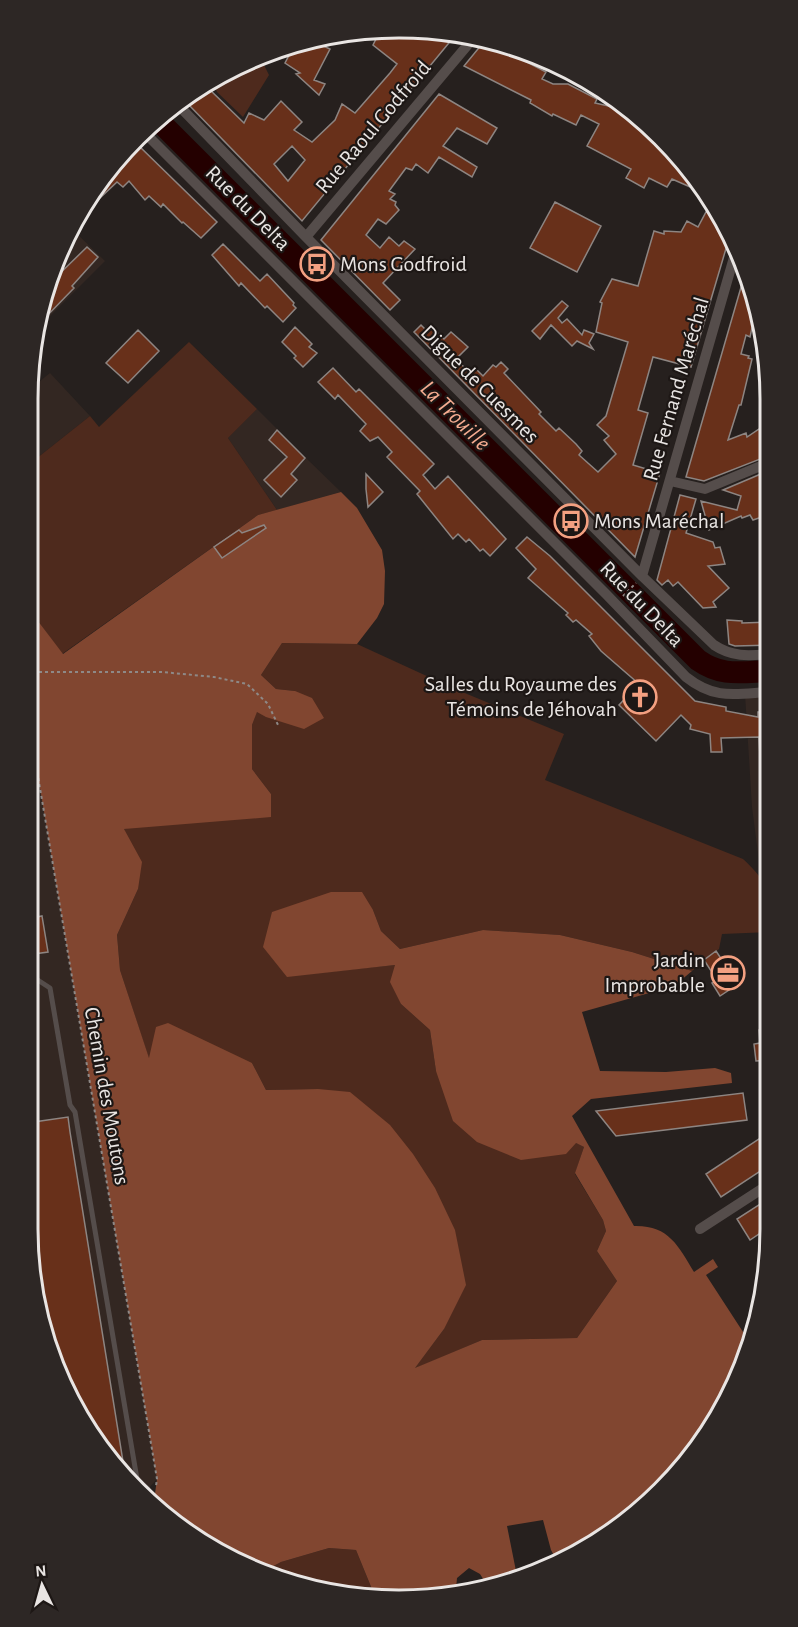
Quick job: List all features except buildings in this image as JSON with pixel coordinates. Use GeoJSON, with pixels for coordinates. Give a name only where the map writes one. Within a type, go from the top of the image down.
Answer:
{"type":"FeatureCollection","features":[{"type":"Feature","properties":{"kind":"street","name":"Rue Raoul Godfroid"},"geometry":{"type":"LineString","coordinates":[[306,237],[469,44]]}},
{"type":"Feature","properties":{"kind":"street","name":"Digue de Cuesmes"},"geometry":{"type":"LineString","coordinates":[[182,109],[640,579],[724,652],[741,656],[760,655]]}},
{"type":"Feature","properties":{"kind":"street","name":"Rue du Delta"},"geometry":{"type":"LineString","coordinates":[[149,137],[606,594],[686,677],[699,688],[711,693],[760,693]]}},
{"type":"Feature","properties":{"kind":"street","name":"Rue Fernand Maréchal"},"geometry":{"type":"LineString","coordinates":[[640,579],[733,261]]}},
{"type":"Feature","properties":{"kind":"street"},"geometry":{"type":"LineString","coordinates":[[670,481],[705,489],[760,466]]}},
{"type":"Feature","properties":{"kind":"street"},"geometry":{"type":"LineString","coordinates":[[700,1229],[760,1190]]}},
{"type":"Feature","properties":{"kind":"lane"},"geometry":{"type":"LineString","coordinates":[[38,980],[50,988],[70,1105],[75,1112],[137,1477]]}},
{"type":"Feature","properties":{"kind":"path"},"geometry":{"type":"LineString","coordinates":[[624,596],[640,579]]}},
{"type":"Feature","properties":{"kind":"path"},"geometry":{"type":"LineString","coordinates":[[38,672],[162,672],[214,677],[247,684],[268,704],[279,727]]}},
{"type":"Feature","properties":{"kind":"path","name":"Chemin des Moutons"},"geometry":{"type":"LineString","coordinates":[[38,776],[157,1479],[155,1490]]}},
{"type":"Feature","properties":{"kind":"shaded area"},"geometry":{"type":"Polygon","coordinates":[[[264,64],[269,75],[243,117],[217,92],[215,88],[218,86],[264,64]]]}},
{"type":"Feature","properties":{"kind":"shaded area"},"geometry":{"type":"Polygon","coordinates":[[[77,234],[105,261],[46,320],[65,261],[77,234]]]}},
{"type":"Feature","properties":{"kind":"shaded area"},"geometry":{"type":"Polygon","coordinates":[[[189,342],[257,409],[228,438],[277,510],[258,515],[62,654],[38,621],[38,457],[90,416],[99,427],[189,342]]]}},
{"type":"Feature","properties":{"kind":"shaded area"},"geometry":{"type":"Polygon","coordinates":[[[50,373],[90,416],[38,457],[38,399],[38,383],[50,373]]]}},
{"type":"Feature","properties":{"kind":"shaded area"},"geometry":{"type":"Polygon","coordinates":[[[257,409],[341,492],[277,510],[228,438],[257,409]]]}},
{"type":"Feature","properties":{"kind":"shaded area"},"geometry":{"type":"Polygon","coordinates":[[[341,492],[357,508],[382,550],[385,571],[384,604],[377,618],[357,644],[282,643],[261,675],[276,689],[295,691],[312,698],[324,718],[304,729],[257,712],[252,725],[252,769],[271,794],[271,817],[124,829],[142,862],[138,889],[117,935],[120,970],[149,1058],[156,1027],[168,1023],[252,1063],[266,1090],[318,1089],[350,1092],[390,1125],[413,1154],[435,1188],[455,1230],[466,1285],[444,1329],[415,1368],[482,1340],[577,1338],[617,1281],[597,1251],[606,1231],[603,1220],[575,1173],[584,1147],[576,1143],[566,1154],[521,1160],[477,1142],[453,1121],[436,1071],[430,1030],[401,1004],[390,982],[395,965],[287,977],[263,947],[272,912],[331,892],[362,892],[373,910],[381,931],[400,949],[483,930],[560,935],[632,952],[692,971],[674,986],[582,1012],[600,1071],[666,1072],[715,1068],[731,1073],[732,1083],[591,1099],[572,1116],[634,1226],[655,1229],[671,1238],[694,1272],[713,1259],[718,1267],[706,1275],[744,1334],[723,1388],[700,1429],[686,1448],[655,1484],[619,1515],[600,1529],[553,1555],[543,1520],[507,1526],[516,1570],[483,1579],[480,1574],[469,1568],[457,1578],[456,1585],[423,1589],[372,1589],[356,1550],[329,1548],[273,1566],[239,1552],[198,1529],[155,1495],[157,1479],[38,776],[38,621],[63,654],[258,515],[341,492]]]}},
{"type":"Feature","properties":{"kind":"shaded area"},"geometry":{"type":"Polygon","coordinates":[[[282,643],[357,644],[455,689],[564,734],[545,780],[743,859],[760,878],[760,932],[722,934],[719,949],[692,971],[632,952],[560,935],[483,930],[400,949],[381,931],[373,910],[287,976],[395,965],[401,1004],[430,1030],[436,1071],[584,1147],[575,1174],[603,1220],[606,1231],[597,1251],[617,1281],[577,1338],[482,1340],[414,1369],[444,1329],[318,1089],[266,1090],[252,1063],[149,1059],[120,970],[117,935],[138,889],[124,829],[271,794],[252,769],[252,725],[257,711],[295,691],[276,689],[261,675],[282,643]]]}},
{"type":"Feature","properties":{"kind":"shaded area"},"geometry":{"type":"Polygon","coordinates":[[[760,693],[760,863],[752,807],[745,694],[760,693]]]}},
{"type":"Feature","properties":{"kind":"shaded area"},"geometry":{"type":"Polygon","coordinates":[[[38,776],[157,1479],[148,1489],[98,1429],[65,1366],[44,1299],[38,1252],[38,776]]]}},
{"type":"Feature","properties":{"kind":"shaded area"},"geometry":{"type":"Polygon","coordinates":[[[329,1548],[356,1550],[372,1589],[328,1583],[273,1566],[329,1548]]]}},
{"type":"Feature","properties":{"kind":"waterway","name":"La Trouille"},"geometry":{"type":"LineString","coordinates":[[163,125],[698,660],[724,671],[760,671]]}},
{"type":"Feature","properties":{"kind":"place","name":"Mons Godfroid"},"geometry":{"type":"Point","coordinates":[317,264]}},
{"type":"Feature","properties":{"kind":"place","name":"Mons Maréchal"},"geometry":{"type":"Point","coordinates":[571,521]}},
{"type":"Feature","properties":{"kind":"place","name":"Salles du Royaume des Témoins de Jéhovah"},"geometry":{"type":"Point","coordinates":[640,697]}},
{"type":"Feature","properties":{"kind":"place","name":"Jardin Improbable"},"geometry":{"type":"Point","coordinates":[728,973]}}]}
